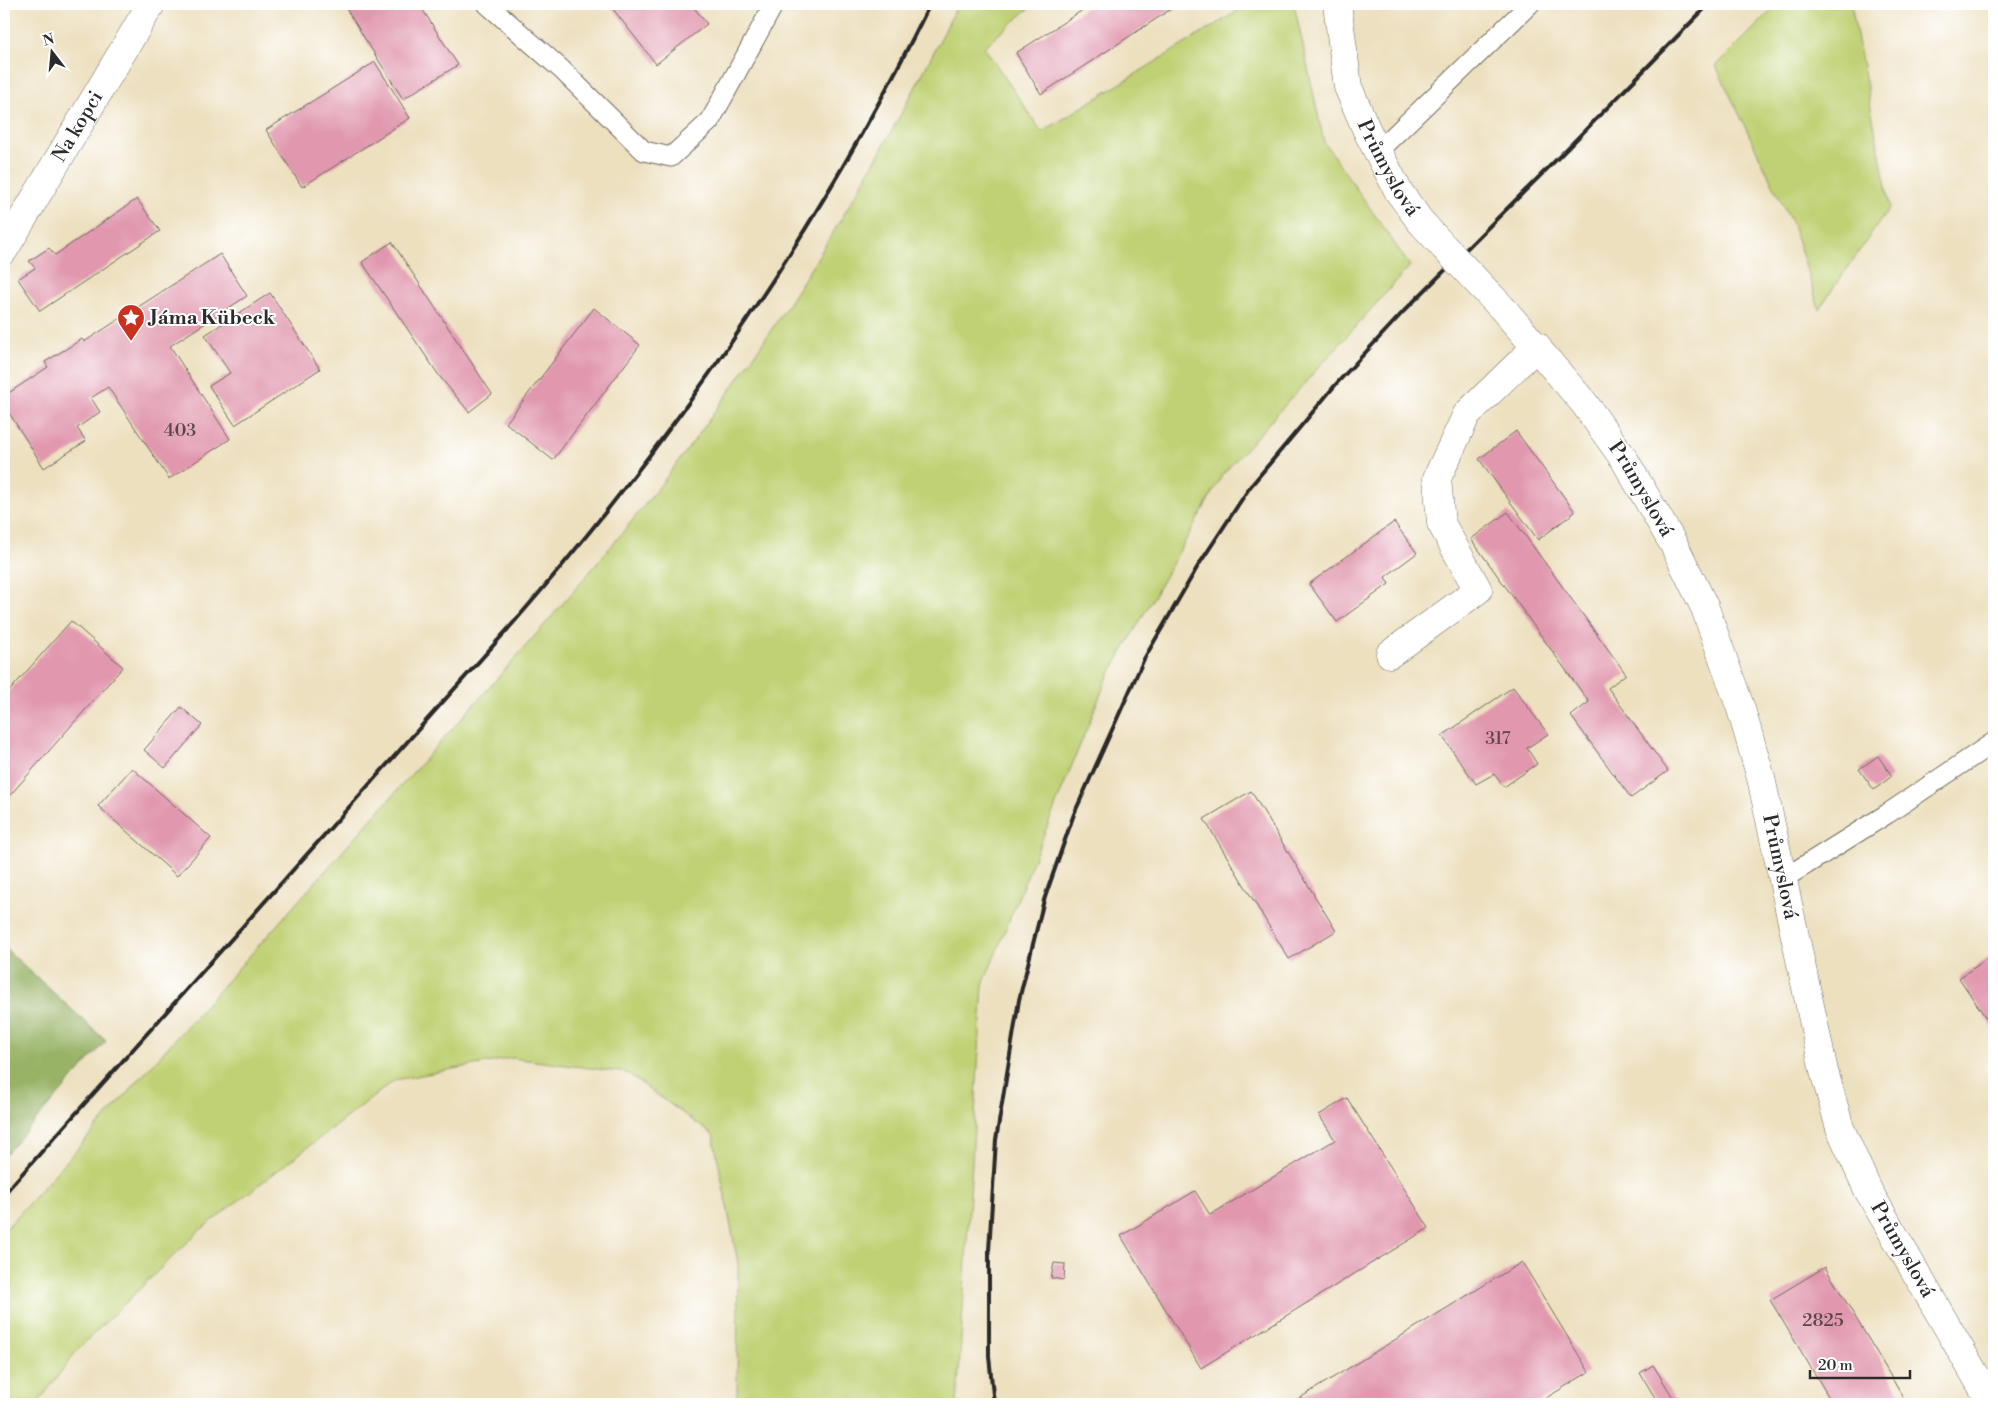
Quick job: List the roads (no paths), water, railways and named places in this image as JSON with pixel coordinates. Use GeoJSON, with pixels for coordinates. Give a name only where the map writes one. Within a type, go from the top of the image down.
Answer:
{"type":"FeatureCollection","features":[{"type":"Feature","properties":{"kind":"street","name":"Na kopci"},"geometry":{"type":"LineString","coordinates":[[4,250],[150,4]]}},
{"type":"Feature","properties":{"kind":"street","name":"Průmyslová"},"geometry":{"type":"LineString","coordinates":[[1337,4],[1348,87],[1377,152],[1408,206],[1537,346],[1584,403],[1624,459],[1690,576],[1718,640],[1761,778],[1824,1071],[1840,1128],[1868,1190],[1992,1404]]}},
{"type":"Feature","properties":{"kind":"street"},"geometry":{"type":"LineString","coordinates":[[1390,654],[1478,590],[1441,523],[1437,478],[1467,414],[1537,346]]}},
{"type":"Feature","properties":{"kind":"lane"},"geometry":{"type":"LineString","coordinates":[[487,4],[562,69],[644,151],[670,157],[710,122],[774,4]]}},
{"type":"Feature","properties":{"kind":"lane"},"geometry":{"type":"LineString","coordinates":[[1377,152],[1530,4]]}},
{"type":"Feature","properties":{"kind":"lane"},"geometry":{"type":"LineString","coordinates":[[1783,879],[1888,814],[1994,742]]}},
{"type":"Feature","properties":{"kind":"railway"},"geometry":{"type":"LineString","coordinates":[[4,1194],[515,621],[634,476],[743,326],[794,248],[842,168],[930,4]]}},
{"type":"Feature","properties":{"kind":"railway"},"geometry":{"type":"LineString","coordinates":[[994,1404],[989,1356],[989,1250],[996,1140],[1019,1000],[1044,900],[1074,814],[1144,659],[1198,566],[1250,487],[1337,383],[1404,311],[1709,4]]}},
{"type":"Feature","properties":{"kind":"place","name":"Jáma Kübeck"},"geometry":{"type":"Point","coordinates":[131,342]}}]}
